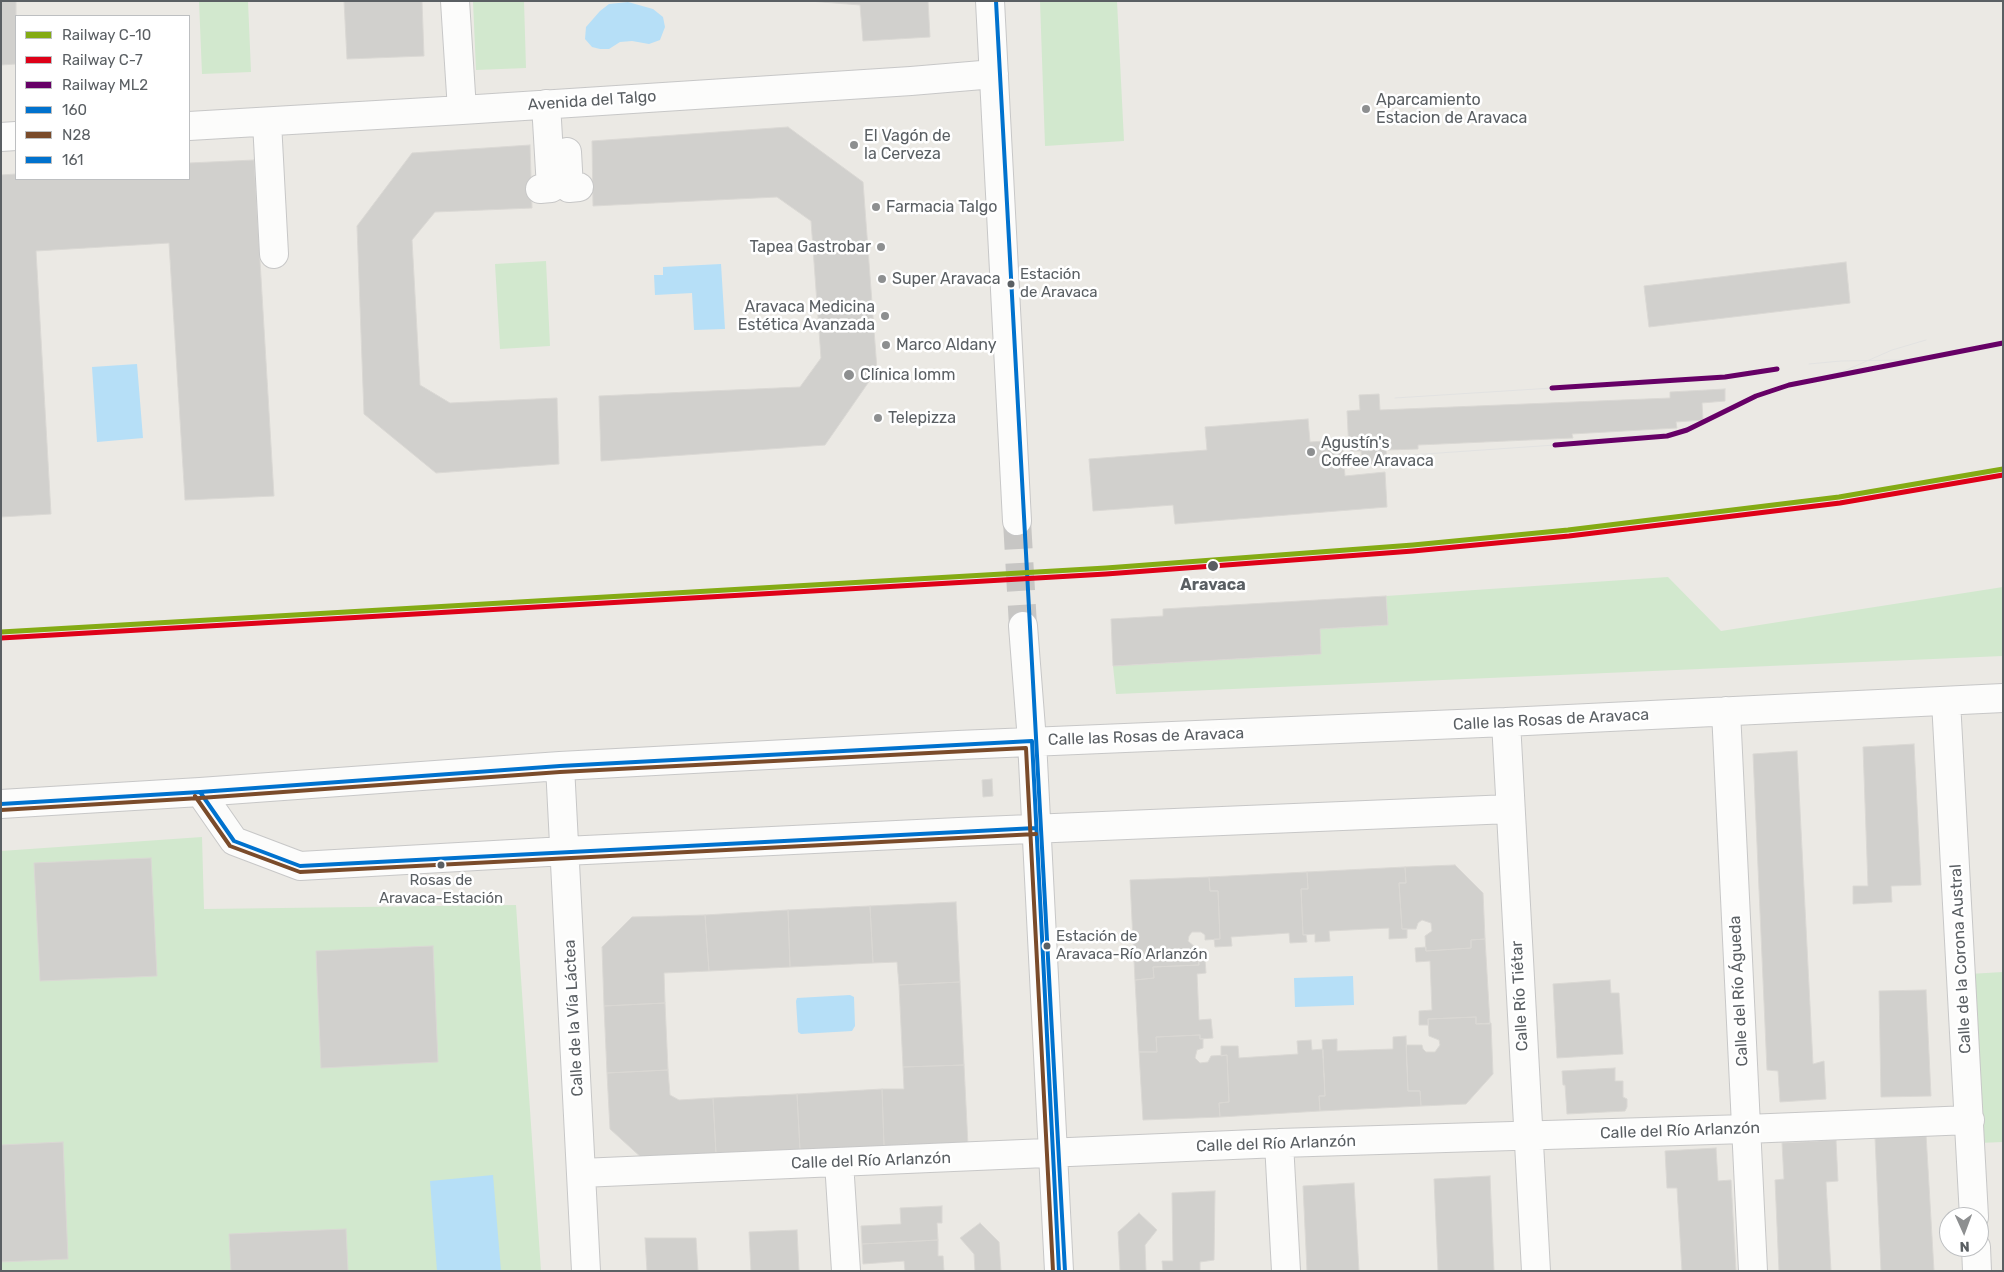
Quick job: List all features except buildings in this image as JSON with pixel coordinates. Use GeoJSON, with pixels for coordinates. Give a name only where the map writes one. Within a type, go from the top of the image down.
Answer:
{"type":"FeatureCollection","features":[{"type":"Feature","properties":{"kind":"street"},"geometry":{"type":"LineString","coordinates":[[455,1],[462,110]]}},
{"type":"Feature","properties":{"kind":"street"},"geometry":{"type":"LineString","coordinates":[[990,1],[1017,520]]}},
{"type":"Feature","properties":{"kind":"street","name":"Avenida del Talgo"},"geometry":{"type":"LineString","coordinates":[[190,126],[911,81],[994,74]]}},
{"type":"Feature","properties":{"kind":"street"},"geometry":{"type":"LineString","coordinates":[[555,104],[569,188],[579,187]]}},
{"type":"Feature","properties":{"kind":"street"},"geometry":{"type":"LineString","coordinates":[[540,189],[551,188],[555,104]]}},
{"type":"Feature","properties":{"kind":"street"},"geometry":{"type":"LineString","coordinates":[[267,122],[274,254]]}},
{"type":"Feature","properties":{"kind":"street"},"geometry":{"type":"LineString","coordinates":[[1,137],[15,136]]}},
{"type":"Feature","properties":{"kind":"street"},"geometry":{"type":"LineString","coordinates":[[1023,626],[1032,741],[1059,1271]]}},
{"type":"Feature","properties":{"kind":"street","name":"Calle las Rosas de Aravaca"},"geometry":{"type":"LineString","coordinates":[[1,804],[200,792],[560,766],[1032,741],[1506,722],[2003,698]]}},
{"type":"Feature","properties":{"kind":"street","name":"Calle de la Corona Austral"},"geometry":{"type":"LineString","coordinates":[[1946,701],[1974,1207]]}},
{"type":"Feature","properties":{"kind":"street","name":"Calle del Río Águeda"},"geometry":{"type":"LineString","coordinates":[[1726,711],[1753,1271]]}},
{"type":"Feature","properties":{"kind":"street","name":"Calle Río Tiétar"},"geometry":{"type":"LineString","coordinates":[[1506,722],[1527,1135],[1536,1271]]}},
{"type":"Feature","properties":{"kind":"street","name":"Calle de la Vía Láctea"},"geometry":{"type":"LineString","coordinates":[[560,766],[586,1271]]}},
{"type":"Feature","properties":{"kind":"street"},"geometry":{"type":"LineString","coordinates":[[200,792],[234,841],[300,866],[1036,828],[1510,809]]}},
{"type":"Feature","properties":{"kind":"street","name":"Calle del Río Arlanzón"},"geometry":{"type":"LineString","coordinates":[[581,1173],[1280,1143],[1746,1129],[1970,1120]]}},
{"type":"Feature","properties":{"kind":"street"},"geometry":{"type":"LineString","coordinates":[[1280,1143],[1286,1271]]}},
{"type":"Feature","properties":{"kind":"street"},"geometry":{"type":"LineString","coordinates":[[839,1162],[846,1271]]}},
{"type":"Feature","properties":{"kind":"street"},"geometry":{"type":"LineString","coordinates":[[1976,1257],[1977,1271]]}},
{"type":"Feature","properties":{"kind":"green space"},"geometry":{"type":"Polygon","coordinates":[[[199,1],[248,1],[251,72],[202,74],[199,1]]]}},
{"type":"Feature","properties":{"kind":"green space"},"geometry":{"type":"Polygon","coordinates":[[[473,1],[524,1],[526,68],[476,70],[473,1]]]}},
{"type":"Feature","properties":{"kind":"green space"},"geometry":{"type":"Polygon","coordinates":[[[1040,1],[1117,1],[1124,141],[1045,146],[1040,1]]]}},
{"type":"Feature","properties":{"kind":"green space"},"geometry":{"type":"Polygon","coordinates":[[[546,261],[550,346],[500,349],[495,264],[546,261]]]}},
{"type":"Feature","properties":{"kind":"green space"},"geometry":{"type":"Polygon","coordinates":[[[1668,577],[1721,631],[2003,587],[2003,656],[1116,694],[1113,666],[1321,654],[1320,629],[1388,625],[1386,596],[1668,577]]]}},
{"type":"Feature","properties":{"kind":"green space"},"geometry":{"type":"Polygon","coordinates":[[[202,837],[204,909],[516,905],[541,1271],[1,1271],[1,851],[202,837]]]}},
{"type":"Feature","properties":{"kind":"green space"},"geometry":{"type":"Polygon","coordinates":[[[2003,972],[2003,1142],[1978,1143],[1969,974],[2003,972]]]}},
{"type":"Feature","properties":{"kind":"water"},"geometry":{"type":"Polygon","coordinates":[[[628,2],[653,9],[663,17],[665,27],[660,40],[649,44],[632,41],[620,42],[609,49],[592,47],[585,39],[586,27],[609,4],[628,2]]]}},
{"type":"Feature","properties":{"kind":"water"},"geometry":{"type":"Polygon","coordinates":[[[721,264],[725,329],[694,330],[692,293],[655,295],[654,275],[663,275],[663,267],[721,264]]]}},
{"type":"Feature","properties":{"kind":"water"},"geometry":{"type":"Polygon","coordinates":[[[137,364],[143,438],[97,442],[92,367],[137,364]]]}},
{"type":"Feature","properties":{"kind":"water"},"geometry":{"type":"Polygon","coordinates":[[[1353,976],[1354,1005],[1295,1007],[1294,978],[1353,976]]]}},
{"type":"Feature","properties":{"kind":"water"},"geometry":{"type":"Polygon","coordinates":[[[850,995],[854,997],[855,1026],[852,1031],[801,1034],[798,1032],[797,998],[850,995]]]}},
{"type":"Feature","properties":{"kind":"water"},"geometry":{"type":"Polygon","coordinates":[[[493,1175],[501,1271],[437,1271],[430,1181],[493,1175]]]}},
{"type":"Feature","properties":{"kind":"tunnel"},"geometry":{"type":"LineString","coordinates":[[1017,521],[1023,626]]}},
{"type":"Feature","properties":{"kind":"tram line"},"geometry":{"type":"LineString","coordinates":[[1810,380],[1844,371],[1892,350],[1926,340]]}},
{"type":"Feature","properties":{"kind":"tram line"},"geometry":{"type":"LineString","coordinates":[[1809,364],[1930,357]]}},
{"type":"Feature","properties":{"kind":"tram line"},"geometry":{"type":"LineString","coordinates":[[1395,398],[1552,388]]}},
{"type":"Feature","properties":{"kind":"tram line"},"geometry":{"type":"LineString","coordinates":[[1396,456],[1555,445]]}},
{"type":"Feature","properties":{"kind":"rail line","name":"ML2"},"geometry":{"type":"LineString","coordinates":[[1555,445],[1667,436],[1687,430],[1756,396],[1789,385],[2003,343]]}},
{"type":"Feature","properties":{"kind":"rail line","name":"ML2"},"geometry":{"type":"LineString","coordinates":[[1552,388],[1725,377],[1777,369]]}},
{"type":"Feature","properties":{"kind":"rail line","name":"C-10"},"geometry":{"type":"LineString","coordinates":[[1,632],[1106,568],[1413,545],[1568,530],[1839,497],[2003,469]]}},
{"type":"Feature","properties":{"kind":"rail line","name":"C-7"},"geometry":{"type":"LineString","coordinates":[[1,638],[1106,574],[1413,551],[1569,536],[1840,503],[2003,475]]}},
{"type":"Feature","properties":{"kind":"transit line","name":"161"},"geometry":{"type":"LineString","coordinates":[[996,1],[1065,1271]]}},
{"type":"Feature","properties":{"kind":"transit line","name":"160"},"geometry":{"type":"LineString","coordinates":[[1,804],[200,792],[560,766],[1032,741],[1059,1271]]}},
{"type":"Feature","properties":{"kind":"transit line","name":"N28"},"geometry":{"type":"LineString","coordinates":[[1,810],[200,798],[560,772],[1026,748],[1053,1271]]}},
{"type":"Feature","properties":{"kind":"transit line","name":"160"},"geometry":{"type":"LineString","coordinates":[[200,792],[234,841],[300,866],[1036,828]]}},
{"type":"Feature","properties":{"kind":"transit line","name":"N28"},"geometry":{"type":"LineString","coordinates":[[195,796],[230,846],[300,872],[1036,834]]}},
{"type":"Feature","properties":{"kind":"place","name":"Aparcamiento Estacion de Aravaca"},"geometry":{"type":"Point","coordinates":[1366,109]}},
{"type":"Feature","properties":{"kind":"place","name":"El Vagón de la Cerveza"},"geometry":{"type":"Point","coordinates":[854,145]}},
{"type":"Feature","properties":{"kind":"place","name":"Farmacia Talgo"},"geometry":{"type":"Point","coordinates":[876,207]}},
{"type":"Feature","properties":{"kind":"place","name":"Tapea Gastrobar"},"geometry":{"type":"Point","coordinates":[881,247]}},
{"type":"Feature","properties":{"kind":"place","name":"Super Aravaca"},"geometry":{"type":"Point","coordinates":[882,279]}},
{"type":"Feature","properties":{"kind":"place","name":"Estación de Aravaca"},"geometry":{"type":"Point","coordinates":[1011,284]}},
{"type":"Feature","properties":{"kind":"place","name":"Aravaca Medicina Estética Avanzada"},"geometry":{"type":"Point","coordinates":[885,316]}},
{"type":"Feature","properties":{"kind":"place","name":"Marco Aldany"},"geometry":{"type":"Point","coordinates":[886,345]}},
{"type":"Feature","properties":{"kind":"place","name":"Clínica Iomm"},"geometry":{"type":"Point","coordinates":[849,375]}},
{"type":"Feature","properties":{"kind":"place","name":"Telepizza"},"geometry":{"type":"Point","coordinates":[878,418]}},
{"type":"Feature","properties":{"kind":"place","name":"Agustín's Coffee Aravaca"},"geometry":{"type":"Point","coordinates":[1311,452]}},
{"type":"Feature","properties":{"kind":"place","name":"Aravaca"},"geometry":{"type":"Point","coordinates":[1213,566]}},
{"type":"Feature","properties":{"kind":"place","name":"Rosas de Aravaca-Estación"},"geometry":{"type":"Point","coordinates":[441,865]}},
{"type":"Feature","properties":{"kind":"place","name":"Estación de Aravaca-Río Arlanzón"},"geometry":{"type":"Point","coordinates":[1047,946]}}]}
